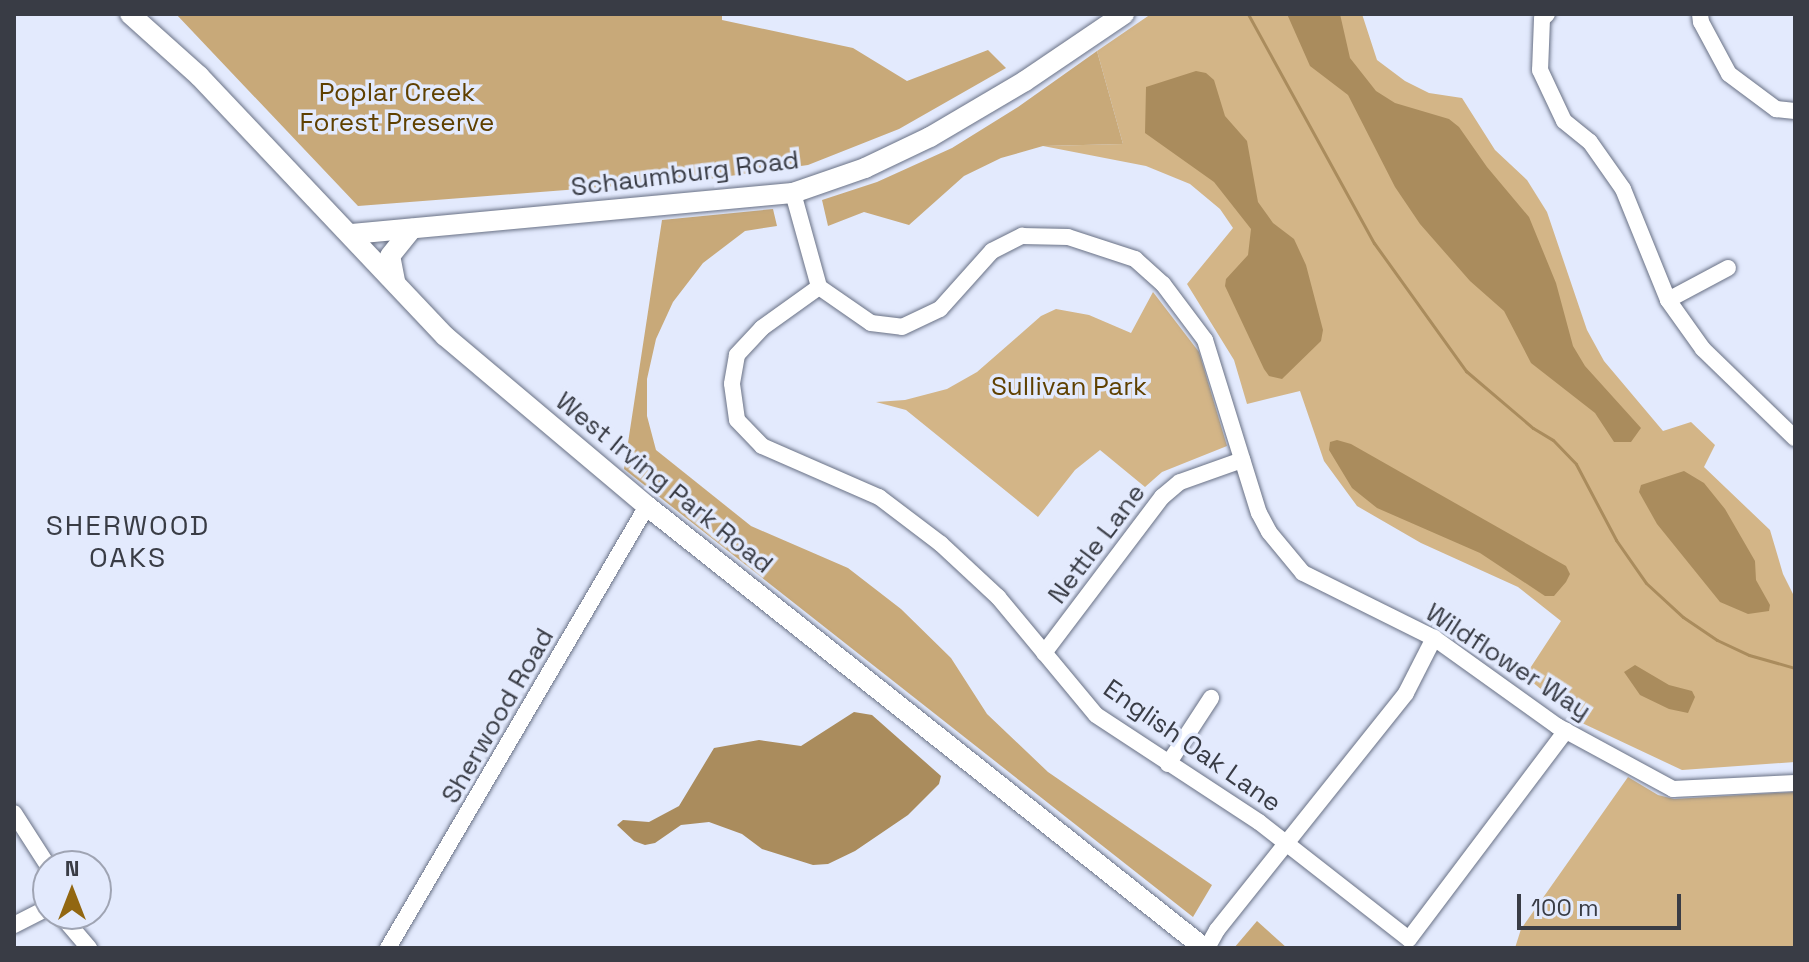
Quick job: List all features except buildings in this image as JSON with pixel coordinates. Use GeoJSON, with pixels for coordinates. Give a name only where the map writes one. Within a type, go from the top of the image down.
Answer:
{"type":"FeatureCollection","features":[{"type":"Feature","properties":{"kind":"main road","name":"West Irving Park Road"},"geometry":{"type":"LineString","coordinates":[[130,14],[199,76],[445,336],[647,506],[1196,945]]}},
{"type":"Feature","properties":{"kind":"main road","name":"Schaumburg Road"},"geometry":{"type":"LineString","coordinates":[[351,234],[793,193],[865,168],[930,137],[1025,81],[1124,14]]}},
{"type":"Feature","properties":{"kind":"main road"},"geometry":{"type":"LineString","coordinates":[[395,281],[390,256],[412,229]]}},
{"type":"Feature","properties":{"kind":"street"},"geometry":{"type":"LineString","coordinates":[[1700,14],[1701,22],[1729,74],[1776,109],[1795,111]]}},
{"type":"Feature","properties":{"kind":"street"},"geometry":{"type":"LineString","coordinates":[[1541,16],[1540,70],[1564,121],[1590,142],[1623,189],[1668,300],[1703,349],[1795,438]]}},
{"type":"Feature","properties":{"kind":"street"},"geometry":{"type":"LineString","coordinates":[[793,193],[819,287]]}},
{"type":"Feature","properties":{"kind":"street","name":"Wildflower Way"},"geometry":{"type":"LineString","coordinates":[[819,287],[871,323],[902,327],[940,309],[992,251],[1022,236],[1051,234],[1125,253],[1150,269],[1205,340],[1242,460],[1269,532],[1303,573],[1434,638],[1566,731],[1673,789],[1795,783]]}},
{"type":"Feature","properties":{"kind":"street"},"geometry":{"type":"LineString","coordinates":[[1668,300],[1728,268]]}},
{"type":"Feature","properties":{"kind":"street","name":"English Oak Lane"},"geometry":{"type":"LineString","coordinates":[[819,287],[762,328],[737,355],[732,384],[737,420],[762,446],[879,497],[941,544],[998,597],[1096,715],[1287,844],[1409,939],[1566,731]]}},
{"type":"Feature","properties":{"kind":"street","name":"Nettle Lane"},"geometry":{"type":"LineString","coordinates":[[1044,653],[1162,497],[1180,482],[1242,460]]}},
{"type":"Feature","properties":{"kind":"street","name":"Sherwood Road"},"geometry":{"type":"LineString","coordinates":[[388,948],[647,506]]}},
{"type":"Feature","properties":{"kind":"street"},"geometry":{"type":"LineString","coordinates":[[1196,945],[1217,930],[1406,693],[1434,638]]}},
{"type":"Feature","properties":{"kind":"street"},"geometry":{"type":"LineString","coordinates":[[1168,764],[1211,698]]}},
{"type":"Feature","properties":{"kind":"street"},"geometry":{"type":"LineString","coordinates":[[14,813],[38,850]]}},
{"type":"Feature","properties":{"kind":"street"},"geometry":{"type":"LineString","coordinates":[[14,925],[32,916]]}},
{"type":"Feature","properties":{"kind":"street"},"geometry":{"type":"LineString","coordinates":[[74,930],[89,948]]}},
{"type":"Feature","properties":{"kind":"green space","name":"Poplar Creek Forest Preserve"},"geometry":{"type":"Polygon","coordinates":[[[176,14],[722,14],[722,20],[853,48],[907,81],[988,50],[1006,68],[899,129],[808,165],[708,179],[358,206],[176,14]]]}},
{"type":"Feature","properties":{"kind":"green space"},"geometry":{"type":"Polygon","coordinates":[[[1151,14],[1362,14],[1377,60],[1405,81],[1429,93],[1462,98],[1495,150],[1527,180],[1547,212],[1587,330],[1604,361],[1663,431],[1691,422],[1715,445],[1704,467],[1770,530],[1783,574],[1795,598],[1795,762],[1682,770],[1582,723],[1525,676],[1561,621],[1518,587],[1421,543],[1357,506],[1324,461],[1300,391],[1247,404],[1234,360],[1187,284],[1233,228],[1220,209],[1190,184],[1146,166],[1043,146],[1123,144],[1097,51],[1151,14]]]}},
{"type":"Feature","properties":{"kind":"green space"},"geometry":{"type":"Polygon","coordinates":[[[1097,51],[1123,144],[1043,146],[1001,158],[964,176],[909,225],[864,212],[828,226],[822,200],[877,182],[952,148],[1018,107],[1097,51]]]}},
{"type":"Feature","properties":{"kind":"green space"},"geometry":{"type":"Polygon","coordinates":[[[773,209],[777,226],[745,231],[703,263],[673,302],[656,339],[647,379],[647,416],[656,450],[751,526],[848,568],[901,609],[951,658],[987,714],[1048,772],[1212,885],[1193,917],[624,469],[662,220],[773,209]]]}},
{"type":"Feature","properties":{"kind":"green space","name":"Sullivan Park"},"geometry":{"type":"Polygon","coordinates":[[[1153,292],[1199,352],[1227,446],[1162,472],[1145,487],[1100,450],[1075,470],[1038,517],[906,410],[876,402],[905,400],[947,389],[977,372],[1041,316],[1056,309],[1089,315],[1131,333],[1153,292]]]}},
{"type":"Feature","properties":{"kind":"green space"},"geometry":{"type":"Polygon","coordinates":[[[1628,777],[1658,795],[1674,799],[1795,792],[1795,948],[1515,948],[1521,929],[1628,777]]]}},
{"type":"Feature","properties":{"kind":"green space"},"geometry":{"type":"Polygon","coordinates":[[[1257,921],[1287,948],[1234,948],[1257,921]]]}},
{"type":"Feature","properties":{"kind":"shaded area"},"geometry":{"type":"Polygon","coordinates":[[[1287,14],[1340,14],[1350,58],[1376,91],[1395,103],[1449,119],[1459,127],[1487,167],[1529,217],[1556,283],[1573,346],[1585,366],[1641,428],[1631,442],[1614,442],[1595,413],[1531,363],[1504,311],[1470,281],[1420,224],[1395,187],[1348,95],[1310,66],[1287,14]]]}},
{"type":"Feature","properties":{"kind":"shaded area"},"geometry":{"type":"Polygon","coordinates":[[[1196,71],[1206,73],[1214,80],[1225,116],[1247,141],[1258,202],[1273,223],[1294,239],[1306,265],[1323,330],[1321,341],[1282,379],[1269,376],[1264,369],[1225,286],[1226,279],[1248,255],[1251,229],[1214,182],[1145,133],[1146,87],[1196,71]]]}},
{"type":"Feature","properties":{"kind":"shaded area"},"geometry":{"type":"Polygon","coordinates":[[[1337,440],[1351,444],[1566,566],[1570,574],[1566,582],[1554,596],[1545,596],[1480,553],[1377,508],[1352,488],[1329,450],[1330,442],[1337,440]]]}},
{"type":"Feature","properties":{"kind":"shaded area"},"geometry":{"type":"Polygon","coordinates":[[[1684,471],[1704,483],[1725,509],[1755,561],[1756,580],[1770,605],[1769,611],[1748,614],[1720,602],[1657,524],[1639,492],[1641,485],[1684,471]]]}},
{"type":"Feature","properties":{"kind":"shaded area"},"geometry":{"type":"Polygon","coordinates":[[[1635,665],[1669,685],[1692,691],[1695,697],[1688,713],[1669,709],[1640,695],[1624,672],[1635,665]]]}},
{"type":"Feature","properties":{"kind":"shaded area"},"geometry":{"type":"Polygon","coordinates":[[[854,712],[872,715],[941,776],[939,784],[908,815],[855,851],[828,864],[813,865],[762,849],[742,834],[709,822],[681,825],[655,843],[645,845],[634,841],[617,825],[623,820],[649,822],[679,806],[714,748],[759,740],[801,746],[854,712]]]}},
{"type":"Feature","properties":{"kind":"waterway"},"geometry":{"type":"LineString","coordinates":[[1248,14],[1374,243],[1466,371],[1533,428],[1553,440],[1576,464],[1616,540],[1646,583],[1683,617],[1717,640],[1749,655],[1795,668]]}},
{"type":"Feature","properties":{"kind":"district","name":"SHERWOOD OAKS"},"geometry":{"type":"Point","coordinates":[128,541]}}]}
